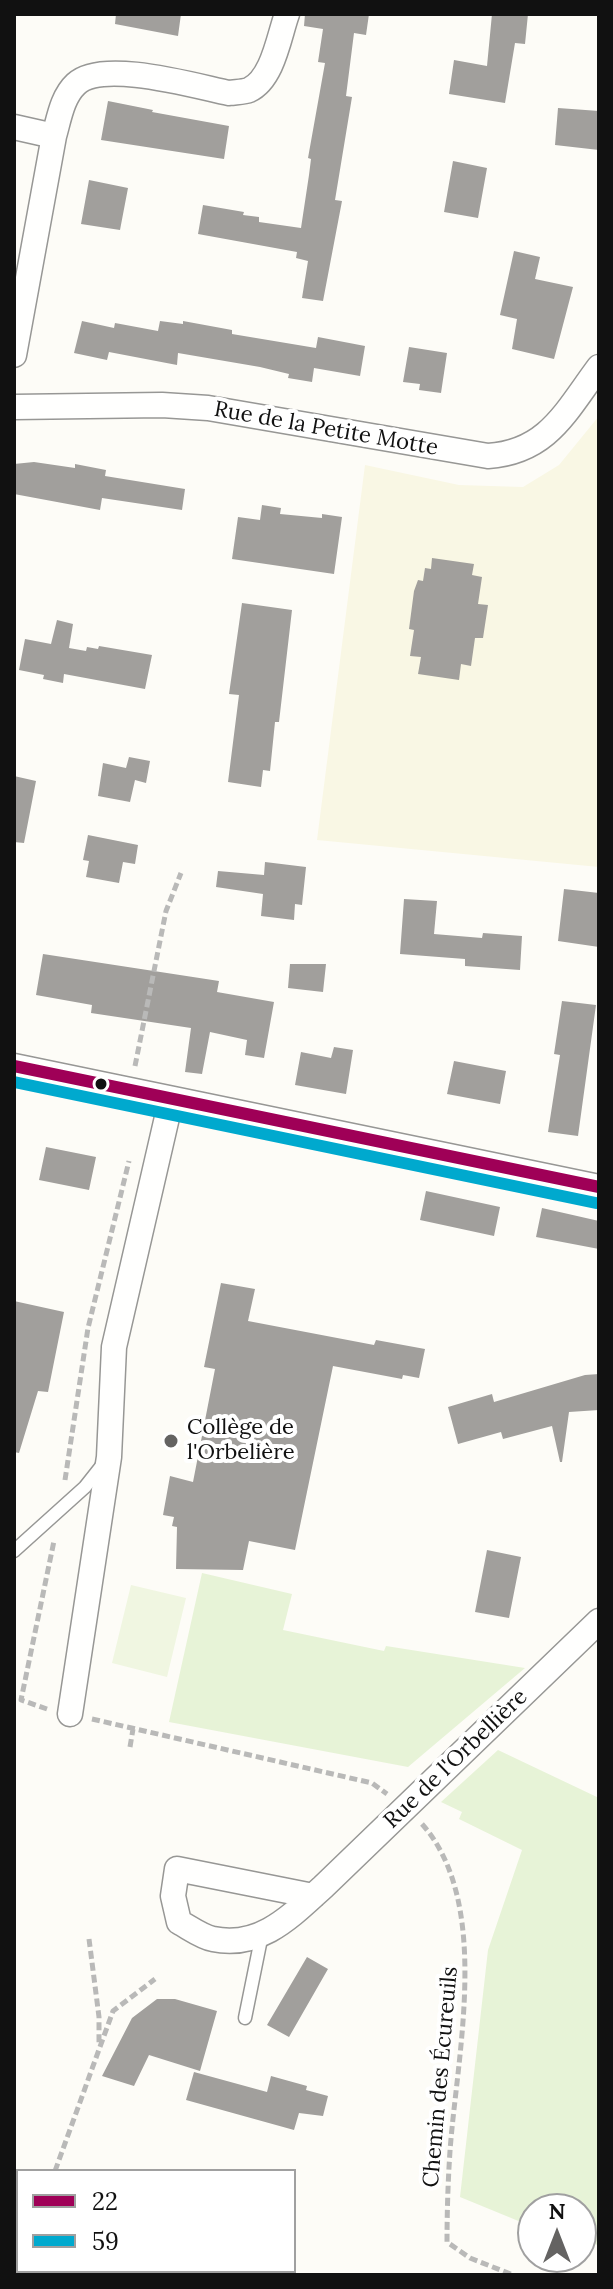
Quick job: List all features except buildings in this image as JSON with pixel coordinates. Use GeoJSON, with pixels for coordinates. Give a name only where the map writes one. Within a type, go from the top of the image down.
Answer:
{"type":"FeatureCollection","features":[{"type":"Feature","properties":{"kind":"street"},"geometry":{"type":"LineString","coordinates":[[14,355],[54,136],[62,106],[76,84],[94,74],[116,71],[229,93],[248,91],[259,83],[268,70],[287,14]]}},
{"type":"Feature","properties":{"kind":"street"},"geometry":{"type":"LineString","coordinates":[[14,127],[54,136]]}},
{"type":"Feature","properties":{"kind":"street","name":"Rue de la Petite Motte"},"geometry":{"type":"LineString","coordinates":[[14,407],[162,405],[208,408],[496,456],[526,449],[548,434],[599,367]]}},
{"type":"Feature","properties":{"kind":"street"},"geometry":{"type":"LineString","coordinates":[[14,1066],[599,1187]]}},
{"type":"Feature","properties":{"kind":"street"},"geometry":{"type":"LineString","coordinates":[[70,1714],[109,1457],[114,1347],[171,1100]]}},
{"type":"Feature","properties":{"kind":"street","name":"Rue de l'Orbellière"},"geometry":{"type":"LineString","coordinates":[[313,1896],[177,1869],[173,1896],[179,1922],[212,1939],[249,1940],[283,1924],[313,1896],[406,1807],[599,1621]]}},
{"type":"Feature","properties":{"kind":"lane"},"geometry":{"type":"LineString","coordinates":[[14,1551],[85,1487],[109,1457]]}},
{"type":"Feature","properties":{"kind":"lane"},"geometry":{"type":"LineString","coordinates":[[245,2018],[262,1934]]}},
{"type":"Feature","properties":{"kind":"path"},"geometry":{"type":"LineString","coordinates":[[133,1079],[166,911],[181,873]]}},
{"type":"Feature","properties":{"kind":"path"},"geometry":{"type":"LineString","coordinates":[[130,1157],[88,1328],[60,1509],[21,1700],[33,1706],[372,1783],[406,1807]]}},
{"type":"Feature","properties":{"kind":"path"},"geometry":{"type":"LineString","coordinates":[[130,1747],[133,1729]]}},
{"type":"Feature","properties":{"kind":"path","name":"Chemin des Écureuils"},"geometry":{"type":"LineString","coordinates":[[406,1807],[425,1827],[445,1858],[458,1905],[467,1957],[450,2150],[447,2242],[470,2258],[513,2275]]}},
{"type":"Feature","properties":{"kind":"path"},"geometry":{"type":"LineString","coordinates":[[89,1939],[99,2017],[99,2049]]}},
{"type":"Feature","properties":{"kind":"path"},"geometry":{"type":"LineString","coordinates":[[56,2169],[113,2011],[155,1979]]}},
{"type":"Feature","properties":{"kind":"shaded area"},"geometry":{"type":"Polygon","coordinates":[[[599,416],[599,867],[317,840],[365,465],[459,485],[523,487],[559,465],[599,416]]]}},
{"type":"Feature","properties":{"kind":"green space"},"geometry":{"type":"Polygon","coordinates":[[[202,1573],[292,1594],[283,1630],[384,1651],[386,1646],[525,1668],[408,1767],[169,1722],[202,1573]]]}},
{"type":"Feature","properties":{"kind":"green space"},"geometry":{"type":"Polygon","coordinates":[[[131,1585],[186,1598],[167,1677],[112,1663],[131,1585]]]}},
{"type":"Feature","properties":{"kind":"green space"},"geometry":{"type":"Polygon","coordinates":[[[498,1750],[599,1798],[599,2245],[597,2193],[517,2193],[517,2220],[460,2197],[488,1950],[522,1850],[459,1819],[462,1812],[441,1802],[498,1750]]]}},
{"type":"Feature","properties":{"kind":"transit line","name":"22"},"geometry":{"type":"LineString","coordinates":[[14,1066],[599,1187]]}},
{"type":"Feature","properties":{"kind":"transit line","name":"59"},"geometry":{"type":"LineString","coordinates":[[14,1082],[596,1203]]}},
{"type":"Feature","properties":{"kind":"place","name":"Collège de l'Orbelière"},"geometry":{"type":"Point","coordinates":[171,1441]}}]}
